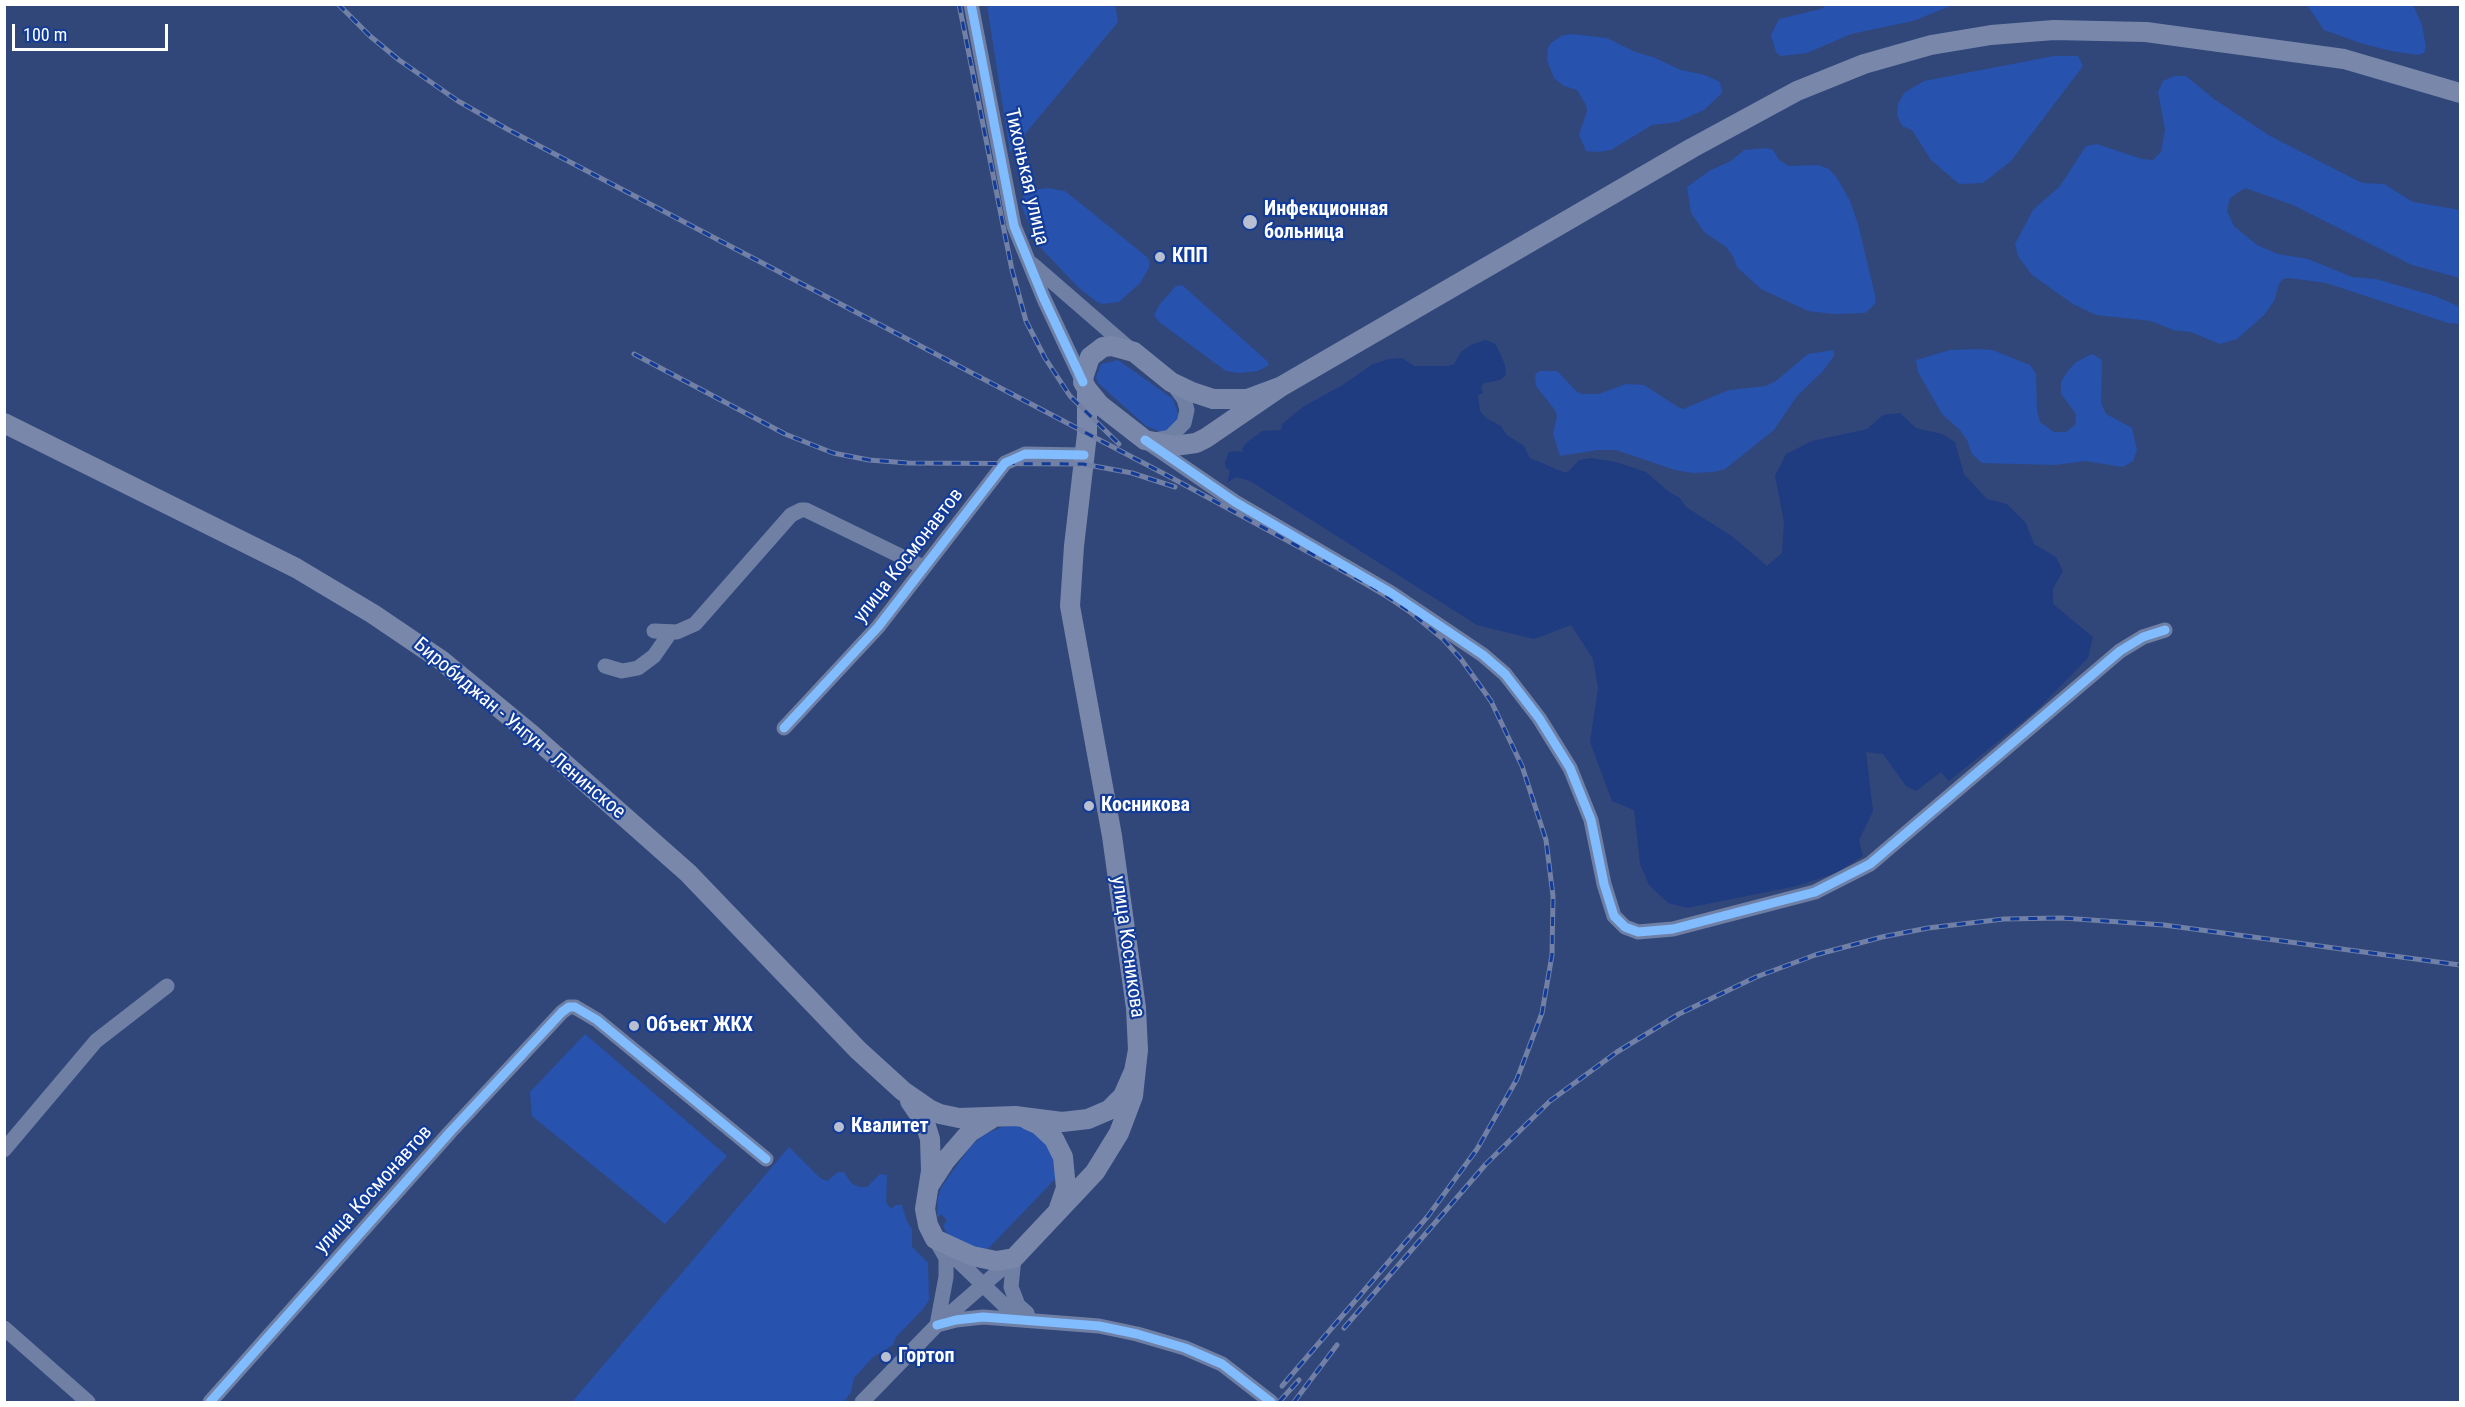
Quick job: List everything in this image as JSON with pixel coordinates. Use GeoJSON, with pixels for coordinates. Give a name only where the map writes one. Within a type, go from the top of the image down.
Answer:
{"type":"FeatureCollection","features":[{"type":"Feature","properties":{"kind":"main road"},"geometry":{"type":"LineString","coordinates":[[1282,386],[1246,399],[1224,400],[1204,397],[1171,382],[1134,352],[1112,346],[1096,351],[1087,361],[1085,386],[1100,405],[1145,440],[1174,446],[1206,438],[1282,386],[1692,148],[1797,91],[1864,64],[1930,45],[1991,34],[2054,30],[2146,32],[2344,59],[2460,93]]}},
{"type":"Feature","properties":{"kind":"main road","name":"улица Косникова"},"geometry":{"type":"LineString","coordinates":[[1014,1258],[1095,1172],[1119,1133],[1132,1096],[1138,1050],[1136,1008],[1112,836],[1070,606],[1088,416],[1085,386]]}},
{"type":"Feature","properties":{"kind":"main road","name":"Биробиджан - Унгун - Ленинское"},"geometry":{"type":"LineString","coordinates":[[4,423],[296,568],[374,614],[441,660],[531,734],[688,873],[858,1050],[903,1091]]}},
{"type":"Feature","properties":{"kind":"main road"},"geometry":{"type":"LineString","coordinates":[[903,1091],[940,1114],[971,1119],[1023,1117],[1075,1122],[1109,1110],[1126,1090],[1134,1071],[1138,1050]]}},
{"type":"Feature","properties":{"kind":"main road"},"geometry":{"type":"LineString","coordinates":[[903,1091],[928,1131],[931,1157],[925,1209],[928,1225],[935,1239],[984,1259],[996,1261],[1014,1258]]}},
{"type":"Feature","properties":{"kind":"main road"},"geometry":{"type":"LineString","coordinates":[[929,1187],[945,1161],[970,1132],[996,1117]]}},
{"type":"Feature","properties":{"kind":"main road"},"geometry":{"type":"LineString","coordinates":[[1023,1117],[1046,1131],[1059,1147],[1065,1166],[1066,1188],[1057,1212]]}},
{"type":"Feature","properties":{"kind":"street","name":"Тихонькая улица"},"geometry":{"type":"LineString","coordinates":[[971,4],[1014,226],[1085,386]]}},
{"type":"Feature","properties":{"kind":"street"},"geometry":{"type":"LineString","coordinates":[[1027,259],[1134,352]]}},
{"type":"Feature","properties":{"kind":"street"},"geometry":{"type":"LineString","coordinates":[[1145,440],[1170,437],[1184,423],[1186,410],[1184,399],[1171,382]]}},
{"type":"Feature","properties":{"kind":"street"},"geometry":{"type":"LineString","coordinates":[[1145,440],[1235,502],[1391,593],[1483,655],[1505,674],[1539,718],[1570,768],[1592,820],[1604,884],[1614,916],[1625,927],[1638,932],[1673,929],[1815,892],[1862,869],[1888,850],[2120,651],[2143,638],[2165,630]]}},
{"type":"Feature","properties":{"kind":"street","name":"улица Космонавтов"},"geometry":{"type":"LineString","coordinates":[[784,728],[878,627],[1005,463],[1025,454],[1084,455]]}},
{"type":"Feature","properties":{"kind":"street"},"geometry":{"type":"LineString","coordinates":[[654,631],[670,633],[685,630],[695,624],[791,515],[801,510],[806,510],[923,567]]}},
{"type":"Feature","properties":{"kind":"street"},"geometry":{"type":"LineString","coordinates":[[605,666],[622,671],[638,668],[654,656],[670,633]]}},
{"type":"Feature","properties":{"kind":"street"},"geometry":{"type":"LineString","coordinates":[[4,1150],[96,1041],[167,986]]}},
{"type":"Feature","properties":{"kind":"street","name":"улица Космонавтов"},"geometry":{"type":"LineString","coordinates":[[210,1402],[435,1149],[562,1012],[570,1007],[580,1009],[597,1020],[766,1159]]}},
{"type":"Feature","properties":{"kind":"street"},"geometry":{"type":"LineString","coordinates":[[935,1239],[1005,1305],[1036,1321]]}},
{"type":"Feature","properties":{"kind":"street"},"geometry":{"type":"LineString","coordinates":[[935,1239],[946,1258],[946,1277],[937,1325],[972,1318],[1099,1326],[1137,1334],[1185,1348],[1234,1371],[1271,1402]]}},
{"type":"Feature","properties":{"kind":"street"},"geometry":{"type":"LineString","coordinates":[[1014,1258],[1011,1278],[1013,1296],[1018,1305],[1036,1321]]}},
{"type":"Feature","properties":{"kind":"street","name":"улица Косникова"},"geometry":{"type":"LineString","coordinates":[[862,1402],[937,1325],[1014,1258]]}},
{"type":"Feature","properties":{"kind":"street"},"geometry":{"type":"LineString","coordinates":[[4,1328],[88,1402]]}},
{"type":"Feature","properties":{"kind":"shaded area"},"geometry":{"type":"Polygon","coordinates":[[[1828,4],[1953,5],[1913,21],[1851,34],[1807,53],[1781,56],[1776,52],[1771,35],[1779,19],[1821,9],[1828,4]]]}},
{"type":"Feature","properties":{"kind":"shaded area"},"geometry":{"type":"Polygon","coordinates":[[[987,5],[1115,5],[1118,22],[1010,152],[987,5]]]}},
{"type":"Feature","properties":{"kind":"shaded area"},"geometry":{"type":"Polygon","coordinates":[[[2307,5],[2413,5],[2422,25],[2426,47],[2424,53],[2419,55],[2391,51],[2324,30],[2307,5]]]}},
{"type":"Feature","properties":{"kind":"shaded area"},"geometry":{"type":"Polygon","coordinates":[[[1571,34],[1607,38],[1681,70],[1705,75],[1720,82],[1722,93],[1704,110],[1677,122],[1652,125],[1611,150],[1586,151],[1579,135],[1587,111],[1586,105],[1577,90],[1564,86],[1554,78],[1547,60],[1551,43],[1561,36],[1571,34]]]}},
{"type":"Feature","properties":{"kind":"shaded area"},"geometry":{"type":"Polygon","coordinates":[[[2054,56],[2078,56],[2083,66],[2011,161],[1983,183],[1959,184],[1931,160],[1912,130],[1902,126],[1897,115],[1898,104],[1904,93],[1924,81],[2054,56]]]}},
{"type":"Feature","properties":{"kind":"shaded area"},"geometry":{"type":"Polygon","coordinates":[[[2174,76],[2186,76],[2214,99],[2270,136],[2362,183],[2384,184],[2413,202],[2460,210],[2460,278],[2412,265],[2293,205],[2245,188],[2230,198],[2227,211],[2234,226],[2257,245],[2278,254],[2308,259],[2352,277],[2376,279],[2435,296],[2460,307],[2460,324],[2448,323],[2326,283],[2289,278],[2283,279],[2279,284],[2274,301],[2264,315],[2237,339],[2220,344],[2191,332],[2173,330],[2151,321],[2096,315],[2073,304],[2032,275],[2018,256],[2015,244],[2033,210],[2060,186],[2086,146],[2097,144],[2142,159],[2153,160],[2161,152],[2165,129],[2158,92],[2163,81],[2174,76]]]}},
{"type":"Feature","properties":{"kind":"shaded area"},"geometry":{"type":"Polygon","coordinates":[[[1767,148],[1773,150],[1779,160],[1789,166],[1819,165],[1829,169],[1837,178],[1850,201],[1858,224],[1876,299],[1875,304],[1865,313],[1833,314],[1808,311],[1761,289],[1737,267],[1733,256],[1725,246],[1705,233],[1691,213],[1687,187],[1709,171],[1731,161],[1744,150],[1767,148]]]}},
{"type":"Feature","properties":{"kind":"shaded area"},"geometry":{"type":"Polygon","coordinates":[[[1046,188],[1065,191],[1147,257],[1150,262],[1149,268],[1140,283],[1119,302],[1102,304],[1097,302],[1078,287],[1038,245],[1021,205],[1021,199],[1029,191],[1046,188]]]}},
{"type":"Feature","properties":{"kind":"shaded area"},"geometry":{"type":"Polygon","coordinates":[[[1182,285],[1269,365],[1258,371],[1239,373],[1226,371],[1159,322],[1154,315],[1160,304],[1176,286],[1182,285]]]}},
{"type":"Feature","properties":{"kind":"shaded area"},"geometry":{"type":"Polygon","coordinates":[[[1485,340],[1494,343],[1497,347],[1505,365],[1506,375],[1500,380],[1484,383],[1481,387],[1483,393],[1478,395],[1480,411],[1486,418],[1501,426],[1507,435],[1524,446],[1530,458],[1563,472],[1568,472],[1579,460],[1591,458],[1616,462],[1646,472],[1669,492],[1679,497],[1686,507],[1733,537],[1767,566],[1782,553],[1784,522],[1775,476],[1786,454],[1812,441],[1867,429],[1883,415],[1900,413],[1916,428],[1942,434],[1955,442],[1964,474],[1987,499],[2007,504],[2026,523],[2034,544],[2056,557],[2063,571],[2053,589],[2053,604],[2093,637],[2088,658],[2038,709],[1949,781],[1941,772],[1916,791],[1906,786],[1883,754],[1866,752],[1873,811],[1859,840],[1863,856],[1836,873],[1797,886],[1687,908],[1668,903],[1649,885],[1640,864],[1634,810],[1612,801],[1590,742],[1598,688],[1593,659],[1571,625],[1534,639],[1477,625],[1250,481],[1236,477],[1227,483],[1230,470],[1226,468],[1225,462],[1229,452],[1244,452],[1242,449],[1245,444],[1262,431],[1281,430],[1282,424],[1304,406],[1341,386],[1373,364],[1402,358],[1414,366],[1448,366],[1454,364],[1461,352],[1485,340]]]}},
{"type":"Feature","properties":{"kind":"shaded area"},"geometry":{"type":"Polygon","coordinates":[[[1834,350],[1834,356],[1823,371],[1797,396],[1774,430],[1725,469],[1713,472],[1693,473],[1675,470],[1616,450],[1598,450],[1560,456],[1553,434],[1557,416],[1555,410],[1536,386],[1535,375],[1539,371],[1557,371],[1577,392],[1582,394],[1599,394],[1626,384],[1644,385],[1683,409],[1729,390],[1766,386],[1776,381],[1808,354],[1834,350]]]}},
{"type":"Feature","properties":{"kind":"shaded area"},"geometry":{"type":"Polygon","coordinates":[[[1950,350],[1992,350],[2030,365],[2036,374],[2037,411],[2040,422],[2054,432],[2066,432],[2075,425],[2076,414],[2061,394],[2061,382],[2067,372],[2076,362],[2092,354],[2102,360],[2101,403],[2106,414],[2132,428],[2137,450],[2133,461],[2123,467],[2085,461],[2055,465],[1982,463],[1972,454],[1960,430],[1942,414],[1918,372],[1916,360],[1950,350]]]}},
{"type":"Feature","properties":{"kind":"shaded area"},"geometry":{"type":"Polygon","coordinates":[[[1118,360],[1173,399],[1178,413],[1177,421],[1167,431],[1161,432],[1146,426],[1098,383],[1096,377],[1101,364],[1118,360]]]}},
{"type":"Feature","properties":{"kind":"shaded area"},"geometry":{"type":"Polygon","coordinates":[[[585,1034],[727,1156],[665,1224],[532,1116],[530,1092],[585,1034]]]}},
{"type":"Feature","properties":{"kind":"shaded area"},"geometry":{"type":"Polygon","coordinates":[[[1007,1125],[1031,1127],[1053,1152],[1057,1177],[982,1255],[950,1239],[943,1226],[947,1220],[941,1214],[937,1218],[938,1197],[942,1186],[971,1146],[983,1135],[1007,1125]]]}},
{"type":"Feature","properties":{"kind":"shaded area"},"geometry":{"type":"Polygon","coordinates":[[[789,1147],[820,1178],[827,1181],[838,1172],[844,1172],[851,1183],[859,1187],[867,1187],[880,1174],[887,1175],[886,1202],[891,1209],[896,1205],[902,1205],[907,1222],[912,1229],[912,1247],[928,1263],[929,1300],[896,1337],[893,1345],[873,1357],[854,1378],[851,1392],[844,1402],[572,1402],[789,1147]]]}},
{"type":"Feature","properties":{"kind":"railway"},"geometry":{"type":"LineString","coordinates":[[338,4],[370,36],[399,60],[458,101],[507,129],[1172,478],[1371,586],[1409,611],[1443,639],[1461,659],[1491,701],[1522,766],[1546,840],[1553,896],[1552,955],[1542,1013],[1517,1079],[1477,1149],[1428,1216],[1282,1386]]}},
{"type":"Feature","properties":{"kind":"railway"},"geometry":{"type":"LineString","coordinates":[[959,4],[1012,270],[1026,321],[1045,358],[1070,396],[1119,444]]}},
{"type":"Feature","properties":{"kind":"railway"},"geometry":{"type":"LineString","coordinates":[[634,354],[785,434],[833,453],[869,460],[908,463],[1083,464],[1132,473],[1175,487]]}},
{"type":"Feature","properties":{"kind":"railway"},"geometry":{"type":"LineString","coordinates":[[1344,1328],[1486,1164],[1550,1101],[1617,1052],[1679,1014],[1756,977],[1815,955],[1882,937],[1928,928],[2004,919],[2062,918],[2164,925],[2460,965]]}},
{"type":"Feature","properties":{"kind":"railway"},"geometry":{"type":"LineString","coordinates":[[1294,1402],[1337,1345]]}},
{"type":"Feature","properties":{"kind":"railway"},"geometry":{"type":"LineString","coordinates":[[1279,1402],[1299,1380]]}},
{"type":"Feature","properties":{"kind":"cycle path"},"geometry":{"type":"LineString","coordinates":[[971,4],[1014,226],[1044,299],[1083,382]]}},
{"type":"Feature","properties":{"kind":"cycle path"},"geometry":{"type":"LineString","coordinates":[[1145,440],[1235,502],[1391,593],[1483,655],[1505,674],[1539,718],[1570,768],[1591,820],[1604,884],[1614,916],[1625,927],[1638,932],[1673,929],[1815,892],[1870,864],[2120,651],[2143,637],[2165,630]]}},
{"type":"Feature","properties":{"kind":"cycle path"},"geometry":{"type":"LineString","coordinates":[[784,728],[878,627],[1005,463],[1025,454],[1084,455]]}},
{"type":"Feature","properties":{"kind":"cycle path"},"geometry":{"type":"LineString","coordinates":[[210,1402],[451,1131],[569,1007],[575,1007],[597,1020],[766,1159]]}},
{"type":"Feature","properties":{"kind":"cycle path"},"geometry":{"type":"LineString","coordinates":[[937,1325],[983,1317],[1099,1326],[1137,1334],[1185,1348],[1222,1364],[1271,1402]]}},
{"type":"Feature","properties":{"kind":"place","name":"Инфекционная больница"},"geometry":{"type":"Point","coordinates":[1250,222]}},
{"type":"Feature","properties":{"kind":"place","name":"КПП"},"geometry":{"type":"Point","coordinates":[1160,257]}},
{"type":"Feature","properties":{"kind":"place","name":"Косникова"},"geometry":{"type":"Point","coordinates":[1089,806]}},
{"type":"Feature","properties":{"kind":"place","name":"Объект ЖКХ"},"geometry":{"type":"Point","coordinates":[634,1026]}},
{"type":"Feature","properties":{"kind":"place","name":"Квалитет"},"geometry":{"type":"Point","coordinates":[839,1127]}},
{"type":"Feature","properties":{"kind":"place","name":"Гортоп"},"geometry":{"type":"Point","coordinates":[886,1357]}}]}
